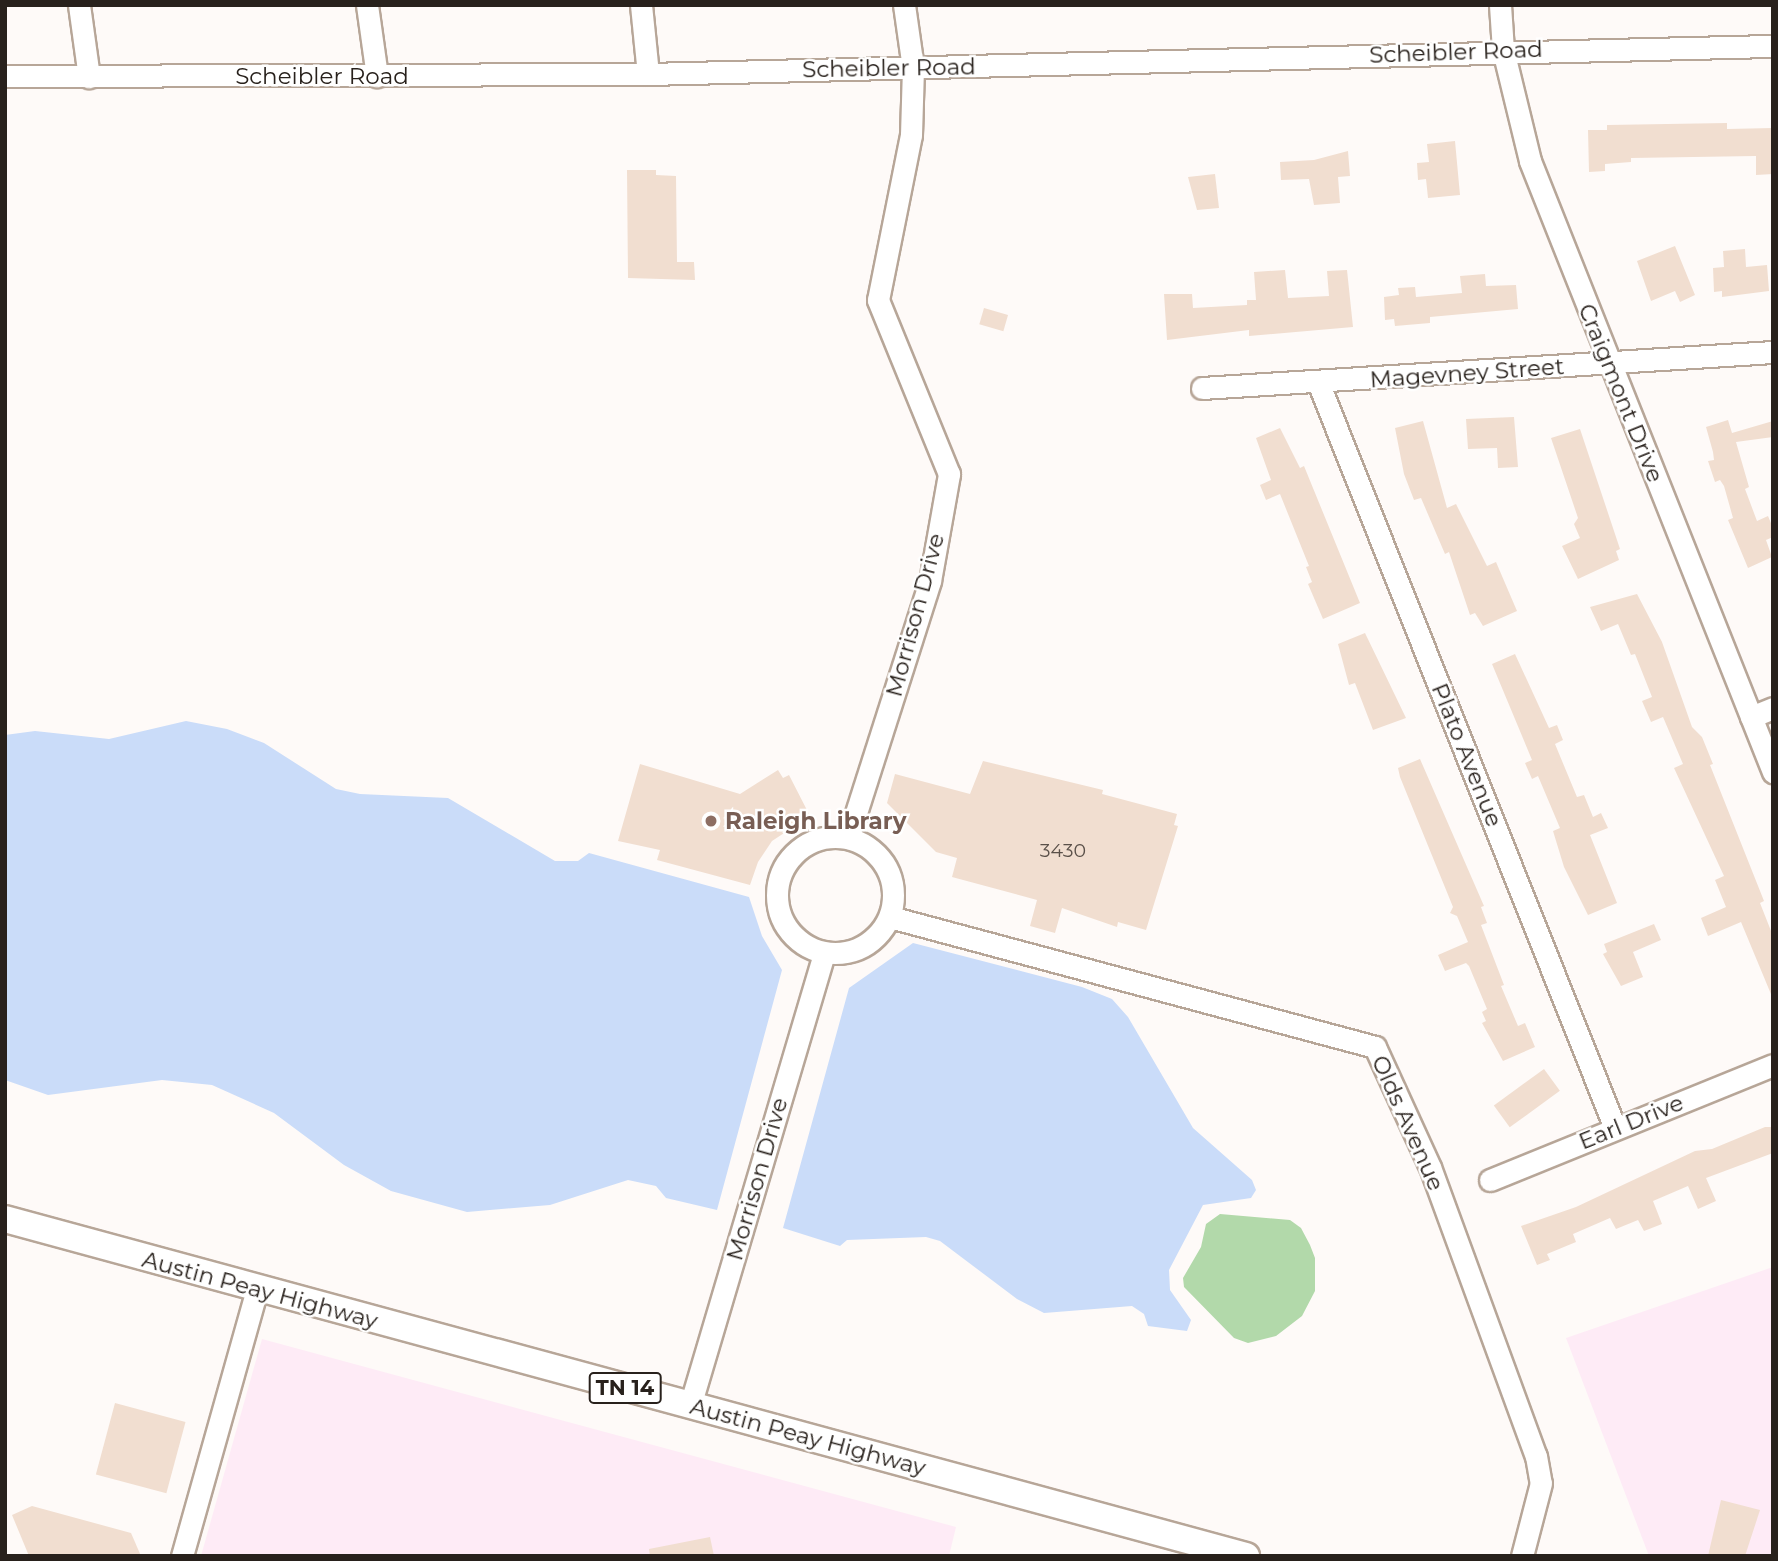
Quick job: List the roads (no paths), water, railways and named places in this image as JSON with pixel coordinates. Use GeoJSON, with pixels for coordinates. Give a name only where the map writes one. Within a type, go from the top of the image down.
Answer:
{"type":"FeatureCollection","features":[{"type":"Feature","properties":{"kind":"main road","name":"Austin Peay Highway"},"geometry":{"type":"LineString","coordinates":[[5,1219],[257,1290],[1246,1556]]}},
{"type":"Feature","properties":{"kind":"street"},"geometry":{"type":"LineString","coordinates":[[79,5],[89,77]]}},
{"type":"Feature","properties":{"kind":"street"},"geometry":{"type":"LineString","coordinates":[[367,5],[377,76]]}},
{"type":"Feature","properties":{"kind":"street"},"geometry":{"type":"LineString","coordinates":[[641,5],[648,74]]}},
{"type":"Feature","properties":{"kind":"street"},"geometry":{"type":"LineString","coordinates":[[904,5],[913,68]]}},
{"type":"Feature","properties":{"kind":"street","name":"Craigmont Drive"},"geometry":{"type":"LineString","coordinates":[[1500,5],[1503,50],[1530,161],[1773,772]]}},
{"type":"Feature","properties":{"kind":"street","name":"Scheibler Road"},"geometry":{"type":"LineString","coordinates":[[5,76],[648,74],[1503,50],[1773,46]]}},
{"type":"Feature","properties":{"kind":"street","name":"Morrison Drive"},"geometry":{"type":"LineString","coordinates":[[848,838],[930,582],[949,474],[878,300],[911,135],[913,68]]}},
{"type":"Feature","properties":{"kind":"street","name":"Magevney Street"},"geometry":{"type":"LineString","coordinates":[[1202,388],[1609,365],[1773,352]]}},
{"type":"Feature","properties":{"kind":"street","name":"Plato Avenue"},"geometry":{"type":"LineString","coordinates":[[1318,382],[1615,1128]]}},
{"type":"Feature","properties":{"kind":"street"},"geometry":{"type":"LineString","coordinates":[[1751,717],[1773,708]]}},
{"type":"Feature","properties":{"kind":"street"},"geometry":{"type":"LineString","coordinates":[[829,836],[848,838],[866,845],[881,859],[892,887],[890,917],[879,935],[863,947],[824,953],[792,935],[782,920],[778,883],[796,851],[829,836]]}},
{"type":"Feature","properties":{"kind":"street","name":"Olds Avenue"},"geometry":{"type":"LineString","coordinates":[[890,917],[1375,1047],[1430,1167],[1536,1455],[1541,1483],[1522,1556]]}},
{"type":"Feature","properties":{"kind":"street","name":"Morrison Drive"},"geometry":{"type":"LineString","coordinates":[[690,1406],[824,953]]}},
{"type":"Feature","properties":{"kind":"street","name":"Earl Drive"},"geometry":{"type":"LineString","coordinates":[[1490,1180],[1773,1065]]}},
{"type":"Feature","properties":{"kind":"street"},"geometry":{"type":"LineString","coordinates":[[183,1556],[257,1290]]}},
{"type":"Feature","properties":{"kind":"water"},"geometry":{"type":"Polygon","coordinates":[[[186,721],[227,729],[264,743],[336,789],[360,794],[448,798],[555,861],[578,861],[589,853],[749,897],[762,936],[782,970],[717,1210],[666,1198],[656,1186],[628,1180],[550,1205],[467,1212],[391,1191],[344,1165],[274,1113],[212,1085],[162,1080],[48,1095],[5,1080],[5,735],[35,731],[109,739],[186,721]]]}},
{"type":"Feature","properties":{"kind":"water"},"geometry":{"type":"Polygon","coordinates":[[[913,943],[1082,987],[1112,999],[1128,1017],[1193,1128],[1252,1180],[1256,1190],[1251,1198],[1203,1205],[1169,1270],[1170,1290],[1191,1320],[1187,1331],[1148,1326],[1144,1314],[1132,1306],[1044,1313],[1017,1299],[940,1241],[926,1237],[847,1240],[840,1246],[783,1228],[849,988],[913,943]]]}},
{"type":"Feature","properties":{"kind":"place","name":"Raleigh Library"},"geometry":{"type":"Point","coordinates":[711,821]}}]}
